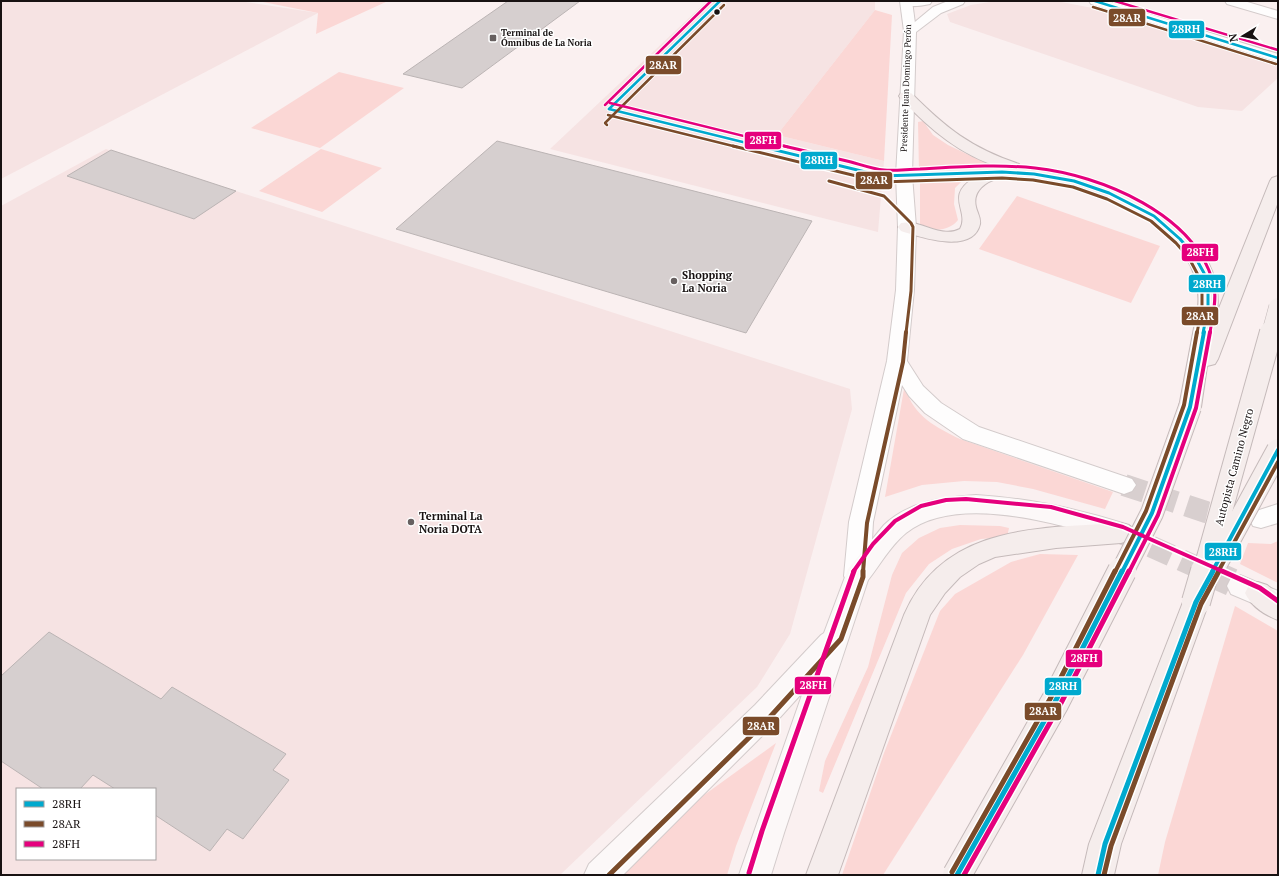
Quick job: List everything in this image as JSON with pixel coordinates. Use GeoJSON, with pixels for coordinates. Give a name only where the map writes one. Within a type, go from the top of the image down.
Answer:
{"type":"FeatureCollection","features":[{"type":"Feature","properties":{"kind":"highway"},"geometry":{"type":"LineString","coordinates":[[906,96],[930,121],[958,144],[972,152],[1001,164],[1034,174]]}},
{"type":"Feature","properties":{"kind":"highway"},"geometry":{"type":"LineString","coordinates":[[907,227],[933,235],[948,237],[960,235],[968,231],[971,225],[967,197],[972,187],[982,179],[1002,172]]}},
{"type":"Feature","properties":{"kind":"highway"},"geometry":{"type":"LineString","coordinates":[[904,175],[1002,172],[1034,174],[1074,181],[1128,202],[1154,216],[1167,226],[1194,255],[1204,273],[1208,288],[1208,308],[1190,407]]}},
{"type":"Feature","properties":{"kind":"highway"},"geometry":{"type":"LineString","coordinates":[[957,875],[1055,702],[1152,513],[1190,407],[1278,181]]}},
{"type":"Feature","properties":{"kind":"highway","name":"Autopista Camino Negro"},"geometry":{"type":"LineString","coordinates":[[1098,875],[1105,844],[1196,602],[1278,307]]}},
{"type":"Feature","properties":{"kind":"highway"},"geometry":{"type":"LineString","coordinates":[[1196,602],[1278,450]]}},
{"type":"Feature","properties":{"kind":"highway"},"geometry":{"type":"LineString","coordinates":[[822,875],[912,628],[922,603],[935,586],[949,572],[969,558],[990,548],[1047,538],[1121,533]]}},
{"type":"Feature","properties":{"kind":"highway"},"geometry":{"type":"LineString","coordinates":[[1259,594],[1278,609]]}},
{"type":"Feature","properties":{"kind":"main road"},"geometry":{"type":"LineString","coordinates":[[755,875],[857,576],[878,548],[898,526],[923,512],[947,506],[966,505],[1050,513],[1121,533]]}},
{"type":"Feature","properties":{"kind":"main road"},"geometry":{"type":"LineString","coordinates":[[600,875],[765,714],[836,636]]}},
{"type":"Feature","properties":{"kind":"street"},"geometry":{"type":"LineString","coordinates":[[906,1],[926,1]]}},
{"type":"Feature","properties":{"kind":"street","name":"Presidente Juan Domingo Perón"},"geometry":{"type":"LineString","coordinates":[[857,576],[861,522],[897,361],[905,290],[907,227],[904,175],[906,96],[910,31],[906,1]]}},
{"type":"Feature","properties":{"kind":"street"},"geometry":{"type":"LineString","coordinates":[[910,31],[937,10],[959,1]]}},
{"type":"Feature","properties":{"kind":"street"},"geometry":{"type":"LineString","coordinates":[[1095,1],[1106,3],[1278,57]]}},
{"type":"Feature","properties":{"kind":"street"},"geometry":{"type":"LineString","coordinates":[[1231,1],[1278,15]]}},
{"type":"Feature","properties":{"kind":"street"},"geometry":{"type":"LineString","coordinates":[[897,361],[916,391],[933,408],[971,433],[1124,484]]}},
{"type":"Feature","properties":{"kind":"shaded area"},"geometry":{"type":"Polygon","coordinates":[[[1,1],[239,1],[318,13],[1,179],[1,1]]]}},
{"type":"Feature","properties":{"kind":"shaded area"},"geometry":{"type":"Polygon","coordinates":[[[258,1],[388,1],[316,34],[318,13],[258,1]]]}},
{"type":"Feature","properties":{"kind":"shaded area"},"geometry":{"type":"Polygon","coordinates":[[[707,1],[875,1],[875,10],[777,135],[884,161],[878,232],[550,149],[707,1]]]}},
{"type":"Feature","properties":{"kind":"shaded area"},"geometry":{"type":"Polygon","coordinates":[[[996,1],[1056,1],[1098,9],[1278,65],[1278,78],[1242,111],[1198,107],[950,22],[947,14],[971,5],[996,1]]]}},
{"type":"Feature","properties":{"kind":"shaded area"},"geometry":{"type":"Polygon","coordinates":[[[875,10],[892,15],[884,161],[777,135],[875,10]]]}},
{"type":"Feature","properties":{"kind":"shaded area"},"geometry":{"type":"Polygon","coordinates":[[[339,72],[404,88],[320,148],[251,128],[339,72]]]}},
{"type":"Feature","properties":{"kind":"shaded area"},"geometry":{"type":"Polygon","coordinates":[[[923,121],[933,135],[948,145],[994,167],[919,172],[918,122],[923,121]]]}},
{"type":"Feature","properties":{"kind":"shaded area","name":"Terminal La Noria DOTA"},"geometry":{"type":"Polygon","coordinates":[[[106,149],[850,389],[852,409],[790,634],[757,687],[560,875],[1,875],[1,206],[106,149]]]}},
{"type":"Feature","properties":{"kind":"shaded area"},"geometry":{"type":"Polygon","coordinates":[[[321,149],[382,168],[322,212],[259,191],[321,149]]]}},
{"type":"Feature","properties":{"kind":"shaded area"},"geometry":{"type":"Polygon","coordinates":[[[964,179],[955,188],[954,204],[958,220],[950,227],[940,229],[930,229],[920,226],[920,183],[964,179]]]}},
{"type":"Feature","properties":{"kind":"shaded area"},"geometry":{"type":"Polygon","coordinates":[[[1017,196],[1160,246],[1131,303],[979,249],[1017,196]]]}},
{"type":"Feature","properties":{"kind":"shaded area"},"geometry":{"type":"Polygon","coordinates":[[[904,389],[915,407],[927,420],[951,435],[1113,492],[1105,509],[1033,489],[997,482],[964,481],[922,485],[885,497],[904,389]]]}},
{"type":"Feature","properties":{"kind":"shaded area"},"geometry":{"type":"Polygon","coordinates":[[[960,525],[1000,526],[1009,528],[1007,537],[981,539],[952,549],[929,564],[906,593],[823,793],[819,791],[825,761],[868,667],[892,575],[902,553],[919,538],[940,528],[960,525]]]}},
{"type":"Feature","properties":{"kind":"shaded area"},"geometry":{"type":"Polygon","coordinates":[[[1278,541],[1278,583],[1240,564],[1248,543],[1271,544],[1278,541]]]}},
{"type":"Feature","properties":{"kind":"shaded area"},"geometry":{"type":"Polygon","coordinates":[[[1040,554],[1078,555],[1023,655],[883,875],[842,875],[884,753],[940,611],[955,594],[1011,562],[1040,554]]]}},
{"type":"Feature","properties":{"kind":"shaded area"},"geometry":{"type":"Polygon","coordinates":[[[1235,606],[1278,631],[1278,875],[1158,875],[1165,842],[1235,606]]]}},
{"type":"Feature","properties":{"kind":"shaded area"},"geometry":{"type":"Polygon","coordinates":[[[776,743],[736,846],[727,875],[618,875],[700,798],[776,743]]]}},
{"type":"Feature","properties":{"kind":"building","name":"Terminal de Ómnibus de La Noria"},"geometry":{"type":"Polygon","coordinates":[[[508,1],[580,1],[462,88],[403,74],[508,1]]]}},
{"type":"Feature","properties":{"kind":"building","name":"Shopping La Noria"},"geometry":{"type":"Polygon","coordinates":[[[497,141],[812,221],[746,333],[396,229],[497,141]]]}},
{"type":"Feature","properties":{"kind":"building"},"geometry":{"type":"Polygon","coordinates":[[[111,150],[236,191],[194,219],[67,176],[111,150]]]}},
{"type":"Feature","properties":{"kind":"building"},"geometry":{"type":"Polygon","coordinates":[[[49,632],[161,699],[172,687],[286,754],[273,770],[289,780],[243,839],[227,829],[210,851],[156,816],[156,788],[113,788],[93,775],[81,788],[42,788],[1,761],[1,676],[49,632]]]}},
{"type":"Feature","properties":{"kind":"tunnel"},"geometry":{"type":"LineString","coordinates":[[1124,485],[1206,512],[1239,520]]}},
{"type":"Feature","properties":{"kind":"tunnel"},"geometry":{"type":"LineString","coordinates":[[1121,533],[1208,572]]}},
{"type":"Feature","properties":{"kind":"tunnel"},"geometry":{"type":"LineString","coordinates":[[1206,571],[1240,586]]}},
{"type":"Feature","properties":{"kind":"transit line","name":"28FH"},"geometry":{"type":"LineString","coordinates":[[605,105],[711,1]]}},
{"type":"Feature","properties":{"kind":"transit line","name":"28RH"},"geometry":{"type":"LineString","coordinates":[[609,109],[720,1]]}},
{"type":"Feature","properties":{"kind":"transit line","name":"28RH"},"geometry":{"type":"LineString","coordinates":[[1095,1],[1278,58]]}},
{"type":"Feature","properties":{"kind":"transit line","name":"28FH"},"geometry":{"type":"LineString","coordinates":[[1115,1],[1278,50]]}},
{"type":"Feature","properties":{"kind":"transit line","name":"28AR"},"geometry":{"type":"LineString","coordinates":[[607,125],[605,123],[724,5]]}},
{"type":"Feature","properties":{"kind":"transit line","name":"28AR"},"geometry":{"type":"LineString","coordinates":[[1093,7],[1276,64]]}},
{"type":"Feature","properties":{"kind":"transit line","name":"28FH"},"geometry":{"type":"LineString","coordinates":[[610,103],[883,170],[1002,166],[1035,168],[1075,175],[1112,188],[1158,211],[1171,222],[1199,251],[1209,271],[1214,287],[1214,309],[1196,408],[1158,515],[1060,705],[964,875]]}},
{"type":"Feature","properties":{"kind":"transit line","name":"28RH"},"geometry":{"type":"LineString","coordinates":[[609,109],[882,176],[1002,172],[1034,174],[1074,181],[1109,193],[1154,216],[1180,239],[1194,255],[1204,273],[1208,288],[1208,308],[1190,407],[1152,513],[1055,702],[957,875]]}},
{"type":"Feature","properties":{"kind":"transit line","name":"28AR"},"geometry":{"type":"LineString","coordinates":[[608,115],[881,182],[1002,178],[1033,180],[1073,187],[1107,199],[1151,221],[1176,243],[1189,258],[1198,275],[1202,289],[1202,307],[1184,405],[1146,511],[1050,699],[952,872]]}},
{"type":"Feature","properties":{"kind":"transit line","name":"28AR"},"geometry":{"type":"LineString","coordinates":[[609,875],[769,718],[841,639],[863,577],[867,523],[903,362],[911,291],[913,227],[911,223],[884,196],[829,181]]}},
{"type":"Feature","properties":{"kind":"transit line","name":"28RH"},"geometry":{"type":"LineString","coordinates":[[1098,875],[1105,844],[1196,602],[1278,450]]}},
{"type":"Feature","properties":{"kind":"transit line","name":"28AR"},"geometry":{"type":"LineString","coordinates":[[1104,875],[1111,846],[1201,604],[1278,462]]}},
{"type":"Feature","properties":{"kind":"transit line","name":"28FH"},"geometry":{"type":"LineString","coordinates":[[749,873],[762,831],[852,573],[873,544],[895,521],[921,506],[946,500],[966,499],[1051,507],[1123,527],[1260,588],[1278,601]]}},
{"type":"Feature","properties":{"kind":"place","name":"Terminal de Ómnibus de La Noria"},"geometry":{"type":"Point","coordinates":[493,38]}},
{"type":"Feature","properties":{"kind":"place","name":"Shopping La Noria"},"geometry":{"type":"Point","coordinates":[674,281]}},
{"type":"Feature","properties":{"kind":"place","name":"Terminal La Noria DOTA"},"geometry":{"type":"Point","coordinates":[411,522]}}]}
